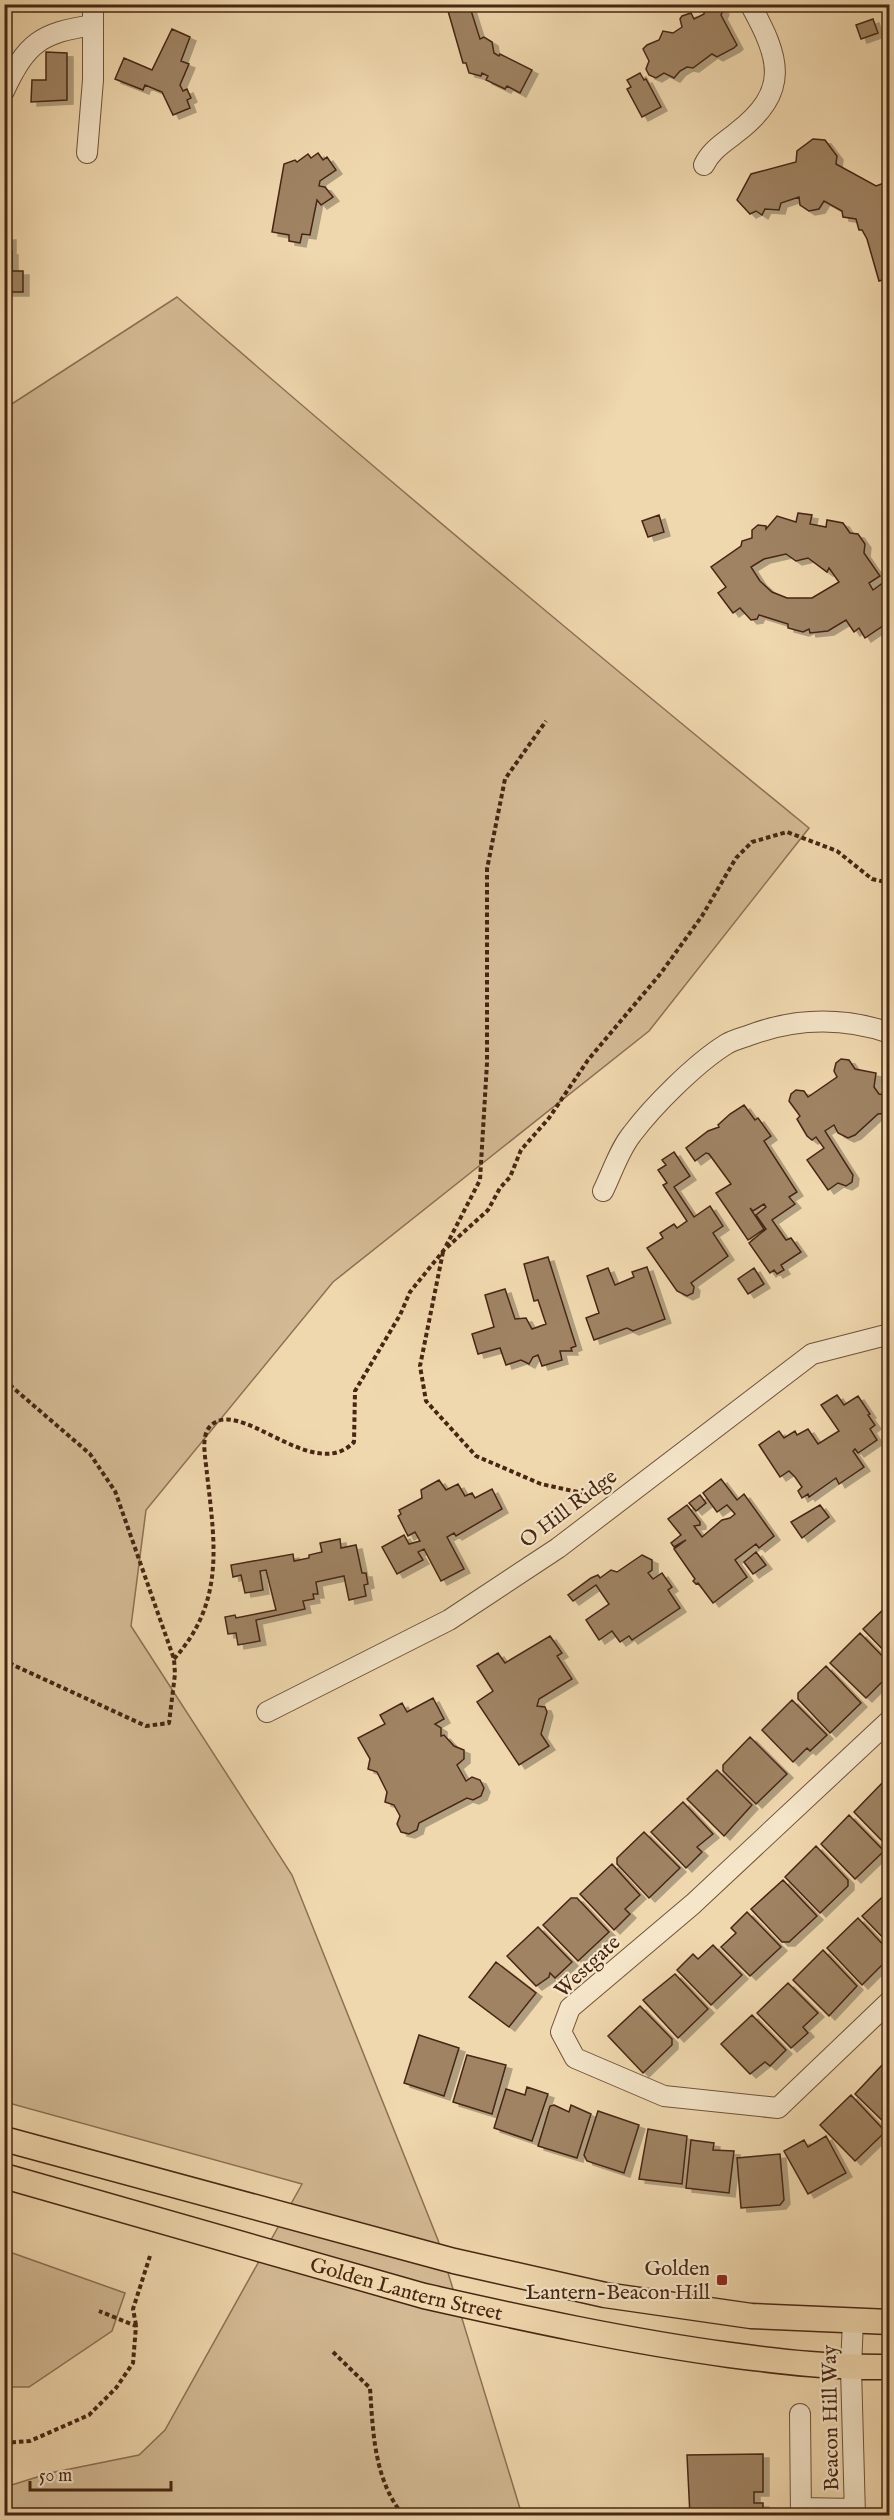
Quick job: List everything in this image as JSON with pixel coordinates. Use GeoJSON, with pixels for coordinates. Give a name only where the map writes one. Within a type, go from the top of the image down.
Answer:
{"type":"FeatureCollection","features":[{"type":"Feature","properties":{"kind":"main road","name":"Golden Lantern Street"},"geometry":{"type":"LineString","coordinates":[[4,2139],[454,2261],[605,2295],[751,2316],[890,2322]]}},
{"type":"Feature","properties":{"kind":"main road","name":"Golden Lantern Street"},"geometry":{"type":"LineString","coordinates":[[4,2176],[424,2296],[484,2310],[635,2342],[774,2361],[851,2368],[890,2367]]}},
{"type":"Feature","properties":{"kind":"street"},"geometry":{"type":"LineString","coordinates":[[87,153],[93,80],[93,4]]}},
{"type":"Feature","properties":{"kind":"street"},"geometry":{"type":"LineString","coordinates":[[704,165],[719,146],[757,115],[774,87],[776,66],[773,52],[750,4]]}},
{"type":"Feature","properties":{"kind":"street"},"geometry":{"type":"LineString","coordinates":[[4,91],[16,66],[35,43],[61,30],[93,25]]}},
{"type":"Feature","properties":{"kind":"street"},"geometry":{"type":"LineString","coordinates":[[603,1191],[631,1135],[671,1092],[726,1044],[766,1029],[802,1022],[832,1020],[864,1024],[890,1033]]}},
{"type":"Feature","properties":{"kind":"street","name":"O Hill Ridge"},"geometry":{"type":"LineString","coordinates":[[267,1712],[449,1620],[558,1548],[812,1354],[890,1334]]}},
{"type":"Feature","properties":{"kind":"street","name":"Westgate"},"geometry":{"type":"LineString","coordinates":[[890,1720],[693,1904],[570,2008],[561,2032],[575,2058],[664,2096],[778,2108],[890,2001]]}},
{"type":"Feature","properties":{"kind":"street","name":"Beacon Hill Way"},"geometry":{"type":"LineString","coordinates":[[853,2320],[851,2368],[855,2512]]}},
{"type":"Feature","properties":{"kind":"street"},"geometry":{"type":"LineString","coordinates":[[800,2414],[801,2512],[855,2512]]}},
{"type":"Feature","properties":{"kind":"path"},"geometry":{"type":"LineString","coordinates":[[546,721],[505,779],[502,790],[487,869],[487,1063],[480,1180],[444,1250],[420,1366],[426,1401],[476,1456],[541,1484],[618,1501]]}},
{"type":"Feature","properties":{"kind":"path"},"geometry":{"type":"LineString","coordinates":[[174,1659],[199,1626],[212,1588],[214,1567],[205,1452],[207,1430],[214,1423],[228,1420],[265,1430],[302,1450],[328,1457],[348,1449],[356,1436],[355,1391],[400,1315],[410,1292],[444,1250],[488,1210],[510,1177],[521,1150],[549,1118],[588,1060],[661,973],[702,916],[736,858],[753,842],[777,832],[787,832],[837,851],[872,879],[890,883]]}},
{"type":"Feature","properties":{"kind":"path"},"geometry":{"type":"LineString","coordinates":[[4,1380],[90,1454],[115,1491],[174,1659],[175,1674],[169,1723],[146,1726],[13,1665],[4,1658]]}},
{"type":"Feature","properties":{"kind":"path"},"geometry":{"type":"LineString","coordinates":[[4,2443],[30,2441],[89,2415],[116,2388],[133,2363],[136,2326],[134,2309],[150,2256]]}},
{"type":"Feature","properties":{"kind":"path"},"geometry":{"type":"LineString","coordinates":[[99,2311],[136,2326]]}},
{"type":"Feature","properties":{"kind":"path"},"geometry":{"type":"LineString","coordinates":[[333,2352],[370,2388],[374,2448],[393,2503],[404,2516]]}},
{"type":"Feature","properties":{"kind":"shaded area"},"geometry":{"type":"Polygon","coordinates":[[[177,297],[491,565],[809,828],[649,1031],[333,1282],[146,1510],[131,1626],[292,1875],[438,2240],[522,2515],[5,2515],[5,2487],[50,2473],[139,2455],[165,2430],[302,2184],[5,2102],[4,409],[177,297]]]}},
{"type":"Feature","properties":{"kind":"shaded area"},"geometry":{"type":"Polygon","coordinates":[[[4,2250],[125,2293],[112,2331],[29,2387],[5,2387],[4,2250]]]}},
{"type":"Feature","properties":{"kind":"building"},"geometry":{"type":"Polygon","coordinates":[[[446,4],[469,4],[480,39],[484,37],[492,42],[494,53],[499,56],[500,54],[532,70],[520,93],[507,86],[505,89],[486,80],[488,76],[482,73],[481,76],[469,73],[466,63],[463,63],[446,4]]]}},
{"type":"Feature","properties":{"kind":"building"},"geometry":{"type":"Polygon","coordinates":[[[720,4],[723,11],[721,15],[737,45],[734,48],[717,57],[712,54],[693,68],[687,67],[680,71],[674,78],[664,73],[656,78],[649,75],[646,69],[649,61],[643,49],[647,45],[659,40],[663,31],[673,33],[682,27],[680,19],[682,16],[691,13],[694,19],[704,14],[705,5],[720,4]]]}},
{"type":"Feature","properties":{"kind":"building"},"geometry":{"type":"Polygon","coordinates":[[[873,19],[878,33],[861,39],[856,25],[873,19]]]}},
{"type":"Feature","properties":{"kind":"building"},"geometry":{"type":"Polygon","coordinates":[[[172,29],[190,37],[181,61],[189,64],[180,85],[183,91],[187,89],[191,98],[187,100],[190,108],[173,115],[162,92],[145,85],[143,90],[115,79],[124,58],[152,70],[172,29]]]}},
{"type":"Feature","properties":{"kind":"building"},"geometry":{"type":"Polygon","coordinates":[[[46,52],[67,53],[67,100],[31,102],[32,80],[46,80],[46,52]]]}},
{"type":"Feature","properties":{"kind":"building"},"geometry":{"type":"Polygon","coordinates":[[[640,73],[644,80],[646,79],[661,107],[642,117],[627,89],[631,87],[627,80],[640,73]]]}},
{"type":"Feature","properties":{"kind":"building"},"geometry":{"type":"Polygon","coordinates":[[[813,139],[825,140],[837,156],[836,164],[876,186],[884,183],[890,186],[890,278],[879,281],[867,239],[862,230],[859,230],[856,219],[843,217],[842,211],[824,201],[819,209],[809,211],[800,205],[799,197],[781,203],[779,210],[765,209],[762,215],[756,211],[750,214],[737,200],[751,174],[796,162],[797,151],[813,139]]]}},
{"type":"Feature","properties":{"kind":"building"},"geometry":{"type":"Polygon","coordinates":[[[318,153],[323,160],[327,157],[336,170],[320,181],[319,186],[325,187],[333,197],[321,205],[317,200],[310,235],[302,234],[300,243],[289,241],[289,235],[272,232],[284,164],[295,160],[297,162],[308,154],[311,158],[318,153]]]}},
{"type":"Feature","properties":{"kind":"building"},"geometry":{"type":"Polygon","coordinates":[[[4,236],[10,236],[12,270],[9,271],[23,271],[23,292],[4,292],[4,236]]]}},
{"type":"Feature","properties":{"kind":"building"},"geometry":{"type":"Polygon","coordinates":[[[798,513],[812,515],[810,524],[826,527],[827,520],[843,523],[850,533],[858,534],[865,544],[864,553],[880,576],[869,583],[873,590],[884,582],[890,590],[890,621],[865,638],[859,628],[854,632],[846,620],[828,631],[810,633],[809,629],[803,632],[788,628],[788,624],[759,615],[757,619],[751,620],[740,608],[733,613],[718,593],[726,587],[711,567],[741,546],[742,541],[752,538],[752,530],[758,525],[766,526],[766,529],[777,516],[796,522],[798,513]],[[786,554],[764,559],[751,567],[760,581],[772,592],[787,598],[812,598],[839,582],[829,568],[827,572],[808,558],[796,561],[786,554]]]}},
{"type":"Feature","properties":{"kind":"building"},"geometry":{"type":"Polygon","coordinates":[[[659,515],[664,532],[648,537],[642,521],[659,515]]]}},
{"type":"Feature","properties":{"kind":"building"},"geometry":{"type":"Polygon","coordinates":[[[841,1059],[849,1060],[855,1069],[876,1073],[874,1087],[879,1094],[890,1096],[890,1113],[878,1114],[855,1135],[848,1138],[838,1133],[834,1125],[825,1131],[853,1175],[852,1182],[846,1186],[838,1183],[828,1190],[807,1160],[824,1148],[816,1137],[812,1140],[807,1136],[797,1119],[800,1116],[789,1101],[791,1094],[796,1090],[804,1091],[808,1097],[837,1077],[834,1071],[836,1063],[841,1059]]]}},
{"type":"Feature","properties":{"kind":"building"},"geometry":{"type":"Polygon","coordinates":[[[744,1105],[755,1120],[758,1118],[771,1136],[764,1141],[797,1192],[789,1197],[795,1204],[772,1220],[786,1240],[791,1238],[801,1252],[781,1265],[784,1270],[777,1274],[774,1270],[770,1273],[749,1243],[766,1229],[756,1215],[766,1207],[764,1204],[753,1211],[750,1208],[764,1229],[748,1240],[716,1193],[731,1184],[709,1154],[706,1153],[695,1161],[686,1148],[708,1131],[719,1127],[718,1125],[730,1114],[744,1105]]]}},
{"type":"Feature","properties":{"kind":"building"},"geometry":{"type":"Polygon","coordinates":[[[674,1152],[690,1176],[674,1187],[694,1217],[710,1206],[723,1226],[713,1233],[728,1256],[691,1283],[694,1287],[693,1293],[687,1296],[677,1291],[647,1248],[663,1238],[660,1233],[674,1224],[677,1228],[687,1221],[663,1185],[667,1183],[658,1170],[666,1165],[662,1160],[674,1152]]]}},
{"type":"Feature","properties":{"kind":"building"},"geometry":{"type":"Polygon","coordinates":[[[548,1257],[576,1346],[571,1348],[572,1351],[560,1351],[562,1360],[542,1366],[538,1355],[533,1357],[529,1364],[521,1360],[506,1365],[500,1348],[478,1354],[472,1334],[494,1327],[485,1295],[505,1289],[515,1319],[526,1318],[532,1329],[546,1324],[538,1300],[534,1301],[524,1264],[548,1257]]]}},
{"type":"Feature","properties":{"kind":"building"},"geometry":{"type":"Polygon","coordinates":[[[647,1267],[665,1319],[633,1331],[627,1328],[594,1340],[586,1318],[599,1313],[587,1276],[608,1268],[615,1285],[634,1277],[632,1272],[647,1267]]]}},
{"type":"Feature","properties":{"kind":"building"},"geometry":{"type":"Polygon","coordinates":[[[754,1268],[764,1284],[748,1294],[738,1279],[754,1268]]]}},
{"type":"Feature","properties":{"kind":"building"},"geometry":{"type":"Polygon","coordinates":[[[837,1395],[844,1405],[858,1396],[875,1425],[870,1429],[877,1440],[858,1453],[855,1449],[853,1451],[864,1467],[839,1484],[836,1478],[809,1497],[808,1494],[802,1498],[798,1491],[802,1487],[795,1477],[789,1471],[780,1477],[759,1445],[779,1431],[784,1438],[795,1431],[797,1435],[808,1429],[818,1444],[839,1431],[821,1405],[837,1395]]]}},
{"type":"Feature","properties":{"kind":"building"},"geometry":{"type":"Polygon","coordinates":[[[721,1479],[737,1500],[744,1494],[774,1536],[759,1548],[756,1544],[735,1560],[747,1577],[713,1603],[698,1583],[693,1581],[695,1579],[674,1549],[686,1540],[674,1547],[671,1543],[681,1535],[668,1519],[687,1505],[700,1522],[700,1525],[694,1526],[702,1537],[722,1520],[730,1518],[735,1514],[727,1505],[717,1512],[703,1493],[721,1479]]]}},
{"type":"Feature","properties":{"kind":"building"},"geometry":{"type":"Polygon","coordinates":[[[439,1480],[446,1490],[458,1484],[465,1496],[472,1493],[475,1498],[492,1489],[502,1509],[456,1536],[454,1533],[447,1537],[464,1569],[441,1581],[424,1549],[418,1552],[423,1560],[397,1574],[382,1547],[404,1535],[409,1544],[420,1541],[415,1532],[408,1536],[398,1516],[401,1514],[399,1510],[422,1498],[421,1490],[439,1480]]]}},
{"type":"Feature","properties":{"kind":"building"},"geometry":{"type":"Polygon","coordinates":[[[700,1495],[706,1503],[696,1511],[689,1503],[700,1495]]]}},
{"type":"Feature","properties":{"kind":"building"},"geometry":{"type":"Polygon","coordinates":[[[820,1505],[829,1517],[802,1538],[791,1522],[820,1505]]]}},
{"type":"Feature","properties":{"kind":"building"},"geometry":{"type":"Polygon","coordinates":[[[340,1539],[341,1548],[356,1545],[362,1573],[366,1573],[368,1584],[364,1585],[366,1596],[349,1600],[344,1576],[316,1582],[318,1594],[313,1594],[314,1599],[303,1601],[305,1609],[256,1620],[260,1641],[238,1645],[236,1633],[228,1634],[225,1617],[235,1615],[236,1618],[276,1610],[266,1570],[260,1571],[263,1590],[245,1593],[241,1575],[233,1577],[231,1565],[293,1554],[294,1561],[309,1558],[309,1555],[322,1552],[320,1543],[340,1539]]]}},
{"type":"Feature","properties":{"kind":"building"},"geometry":{"type":"Polygon","coordinates":[[[756,1552],[766,1565],[753,1574],[744,1562],[756,1552]]]}},
{"type":"Feature","properties":{"kind":"building"},"geometry":{"type":"Polygon","coordinates":[[[642,1555],[652,1560],[652,1570],[648,1573],[653,1579],[662,1573],[672,1587],[668,1590],[680,1608],[632,1640],[629,1636],[620,1642],[612,1631],[599,1640],[586,1620],[609,1604],[596,1585],[573,1601],[568,1595],[591,1578],[598,1575],[600,1578],[611,1570],[617,1572],[642,1555]]]}},
{"type":"Feature","properties":{"kind":"building"},"geometry":{"type":"Polygon","coordinates":[[[890,1603],[890,1657],[863,1629],[890,1603]]]}},
{"type":"Feature","properties":{"kind":"building"},"geometry":{"type":"Polygon","coordinates":[[[860,1633],[890,1664],[890,1674],[866,1698],[830,1663],[860,1633]]]}},
{"type":"Feature","properties":{"kind":"building"},"geometry":{"type":"Polygon","coordinates":[[[550,1636],[562,1653],[557,1656],[572,1679],[539,1699],[537,1706],[545,1707],[547,1712],[541,1734],[549,1746],[519,1765],[477,1702],[493,1691],[477,1666],[498,1653],[505,1663],[550,1636]]]}},
{"type":"Feature","properties":{"kind":"building"},"geometry":{"type":"Polygon","coordinates":[[[826,1666],[861,1703],[830,1733],[798,1699],[798,1693],[826,1666]]]}},
{"type":"Feature","properties":{"kind":"building"},"geometry":{"type":"Polygon","coordinates":[[[433,1698],[444,1719],[435,1724],[441,1728],[441,1736],[444,1735],[454,1746],[464,1750],[464,1759],[457,1765],[466,1781],[472,1777],[480,1780],[484,1788],[481,1796],[473,1800],[467,1798],[419,1823],[417,1830],[409,1834],[401,1832],[397,1824],[400,1816],[394,1805],[385,1802],[387,1792],[377,1772],[368,1769],[370,1759],[358,1738],[385,1724],[380,1715],[402,1703],[407,1712],[433,1698]]]}},
{"type":"Feature","properties":{"kind":"building"},"geometry":{"type":"Polygon","coordinates":[[[792,1700],[827,1735],[810,1751],[807,1748],[793,1762],[762,1730],[792,1700]]]}},
{"type":"Feature","properties":{"kind":"building"},"geometry":{"type":"Polygon","coordinates":[[[750,1737],[787,1774],[756,1804],[723,1771],[723,1765],[750,1737]]]}},
{"type":"Feature","properties":{"kind":"building"},"geometry":{"type":"Polygon","coordinates":[[[717,1770],[752,1805],[724,1836],[687,1799],[717,1770]]]}},
{"type":"Feature","properties":{"kind":"building"},"geometry":{"type":"Polygon","coordinates":[[[884,1781],[890,1787],[888,1847],[854,1812],[884,1781]]]}},
{"type":"Feature","properties":{"kind":"building"},"geometry":{"type":"Polygon","coordinates":[[[683,1802],[713,1834],[697,1847],[702,1852],[686,1868],[651,1832],[683,1802]]]}},
{"type":"Feature","properties":{"kind":"building"},"geometry":{"type":"Polygon","coordinates":[[[849,1815],[884,1851],[855,1879],[821,1844],[849,1815]]]}},
{"type":"Feature","properties":{"kind":"building"},"geometry":{"type":"Polygon","coordinates":[[[644,1832],[680,1868],[649,1898],[617,1864],[617,1858],[644,1832]]]}},
{"type":"Feature","properties":{"kind":"building"},"geometry":{"type":"Polygon","coordinates":[[[816,1846],[848,1880],[848,1886],[820,1913],[785,1877],[816,1846]]]}},
{"type":"Feature","properties":{"kind":"building"},"geometry":{"type":"Polygon","coordinates":[[[612,1864],[640,1895],[625,1909],[630,1914],[614,1930],[580,1894],[612,1864]]]}},
{"type":"Feature","properties":{"kind":"building"},"geometry":{"type":"Polygon","coordinates":[[[783,1880],[817,1916],[789,1942],[782,1942],[751,1909],[783,1880]]]}},
{"type":"Feature","properties":{"kind":"building"},"geometry":{"type":"Polygon","coordinates":[[[890,1890],[890,1945],[862,1916],[890,1890]]]}},
{"type":"Feature","properties":{"kind":"building"},"geometry":{"type":"Polygon","coordinates":[[[571,1898],[577,1898],[609,1932],[578,1961],[543,1925],[571,1898]]]}},
{"type":"Feature","properties":{"kind":"building"},"geometry":{"type":"Polygon","coordinates":[[[747,1912],[781,1947],[750,1976],[721,1947],[736,1933],[731,1928],[747,1912]]]}},
{"type":"Feature","properties":{"kind":"building"},"geometry":{"type":"Polygon","coordinates":[[[858,1918],[890,1952],[890,1957],[862,1985],[827,1948],[858,1918]]]}},
{"type":"Feature","properties":{"kind":"building"},"geometry":{"type":"Polygon","coordinates":[[[538,1927],[572,1962],[555,1978],[550,1973],[549,1977],[536,1986],[507,1956],[538,1927]]]}},
{"type":"Feature","properties":{"kind":"building"},"geometry":{"type":"Polygon","coordinates":[[[713,1945],[742,1975],[711,2005],[677,1970],[693,1954],[698,1959],[713,1945]]]}},
{"type":"Feature","properties":{"kind":"building"},"geometry":{"type":"Polygon","coordinates":[[[823,1950],[857,1986],[829,2016],[793,1980],[823,1950]]]}},
{"type":"Feature","properties":{"kind":"building"},"geometry":{"type":"Polygon","coordinates":[[[496,1962],[536,1993],[509,2027],[469,1997],[496,1962]]]}},
{"type":"Feature","properties":{"kind":"building"},"geometry":{"type":"Polygon","coordinates":[[[675,1974],[708,2009],[678,2038],[643,2000],[675,1974]]]}},
{"type":"Feature","properties":{"kind":"building"},"geometry":{"type":"Polygon","coordinates":[[[788,1983],[818,2013],[803,2027],[808,2033],[791,2048],[757,2013],[788,1983]]]}},
{"type":"Feature","properties":{"kind":"building"},"geometry":{"type":"Polygon","coordinates":[[[640,2006],[672,2039],[672,2045],[643,2073],[608,2036],[640,2006]]]}},
{"type":"Feature","properties":{"kind":"building"},"geometry":{"type":"Polygon","coordinates":[[[752,2015],[786,2050],[770,2066],[765,2062],[750,2074],[721,2044],[752,2015]]]}},
{"type":"Feature","properties":{"kind":"building"},"geometry":{"type":"Polygon","coordinates":[[[419,2035],[459,2048],[444,2096],[404,2083],[419,2035]]]}},
{"type":"Feature","properties":{"kind":"building"},"geometry":{"type":"Polygon","coordinates":[[[467,2055],[506,2065],[492,2114],[453,2102],[467,2055]]]}},
{"type":"Feature","properties":{"kind":"building"},"geometry":{"type":"Polygon","coordinates":[[[883,2064],[890,2070],[890,2128],[855,2094],[883,2064]]]}},
{"type":"Feature","properties":{"kind":"building"},"geometry":{"type":"Polygon","coordinates":[[[527,2087],[548,2094],[532,2141],[494,2128],[506,2089],[525,2095],[527,2087]]]}},
{"type":"Feature","properties":{"kind":"building"},"geometry":{"type":"Polygon","coordinates":[[[851,2095],[883,2129],[883,2134],[855,2161],[820,2125],[851,2095]]]}},
{"type":"Feature","properties":{"kind":"building"},"geometry":{"type":"Polygon","coordinates":[[[554,2105],[569,2112],[571,2105],[591,2114],[577,2158],[538,2146],[550,2106],[554,2105]]]}},
{"type":"Feature","properties":{"kind":"building"},"geometry":{"type":"Polygon","coordinates":[[[598,2111],[639,2125],[624,2173],[587,2161],[584,2155],[598,2111]]]}},
{"type":"Feature","properties":{"kind":"building"},"geometry":{"type":"Polygon","coordinates":[[[648,2129],[687,2136],[682,2184],[639,2179],[648,2129]]]}},
{"type":"Feature","properties":{"kind":"building"},"geometry":{"type":"Polygon","coordinates":[[[826,2136],[846,2173],[808,2194],[784,2151],[804,2140],[808,2147],[826,2136]]]}},
{"type":"Feature","properties":{"kind":"building"},"geometry":{"type":"Polygon","coordinates":[[[691,2140],[714,2143],[713,2150],[734,2151],[729,2193],[686,2188],[691,2140]]]}},
{"type":"Feature","properties":{"kind":"building"},"geometry":{"type":"Polygon","coordinates":[[[780,2154],[784,2200],[780,2205],[741,2208],[737,2158],[780,2154]]]}},
{"type":"Feature","properties":{"kind":"building"},"geometry":{"type":"Polygon","coordinates":[[[763,2454],[763,2492],[754,2492],[754,2503],[763,2503],[763,2516],[690,2516],[687,2455],[763,2454]]]}},
{"type":"Feature","properties":{"kind":"place","name":"Golden Lantern-Beacon Hill"},"geometry":{"type":"Point","coordinates":[722,2280]}}]}
